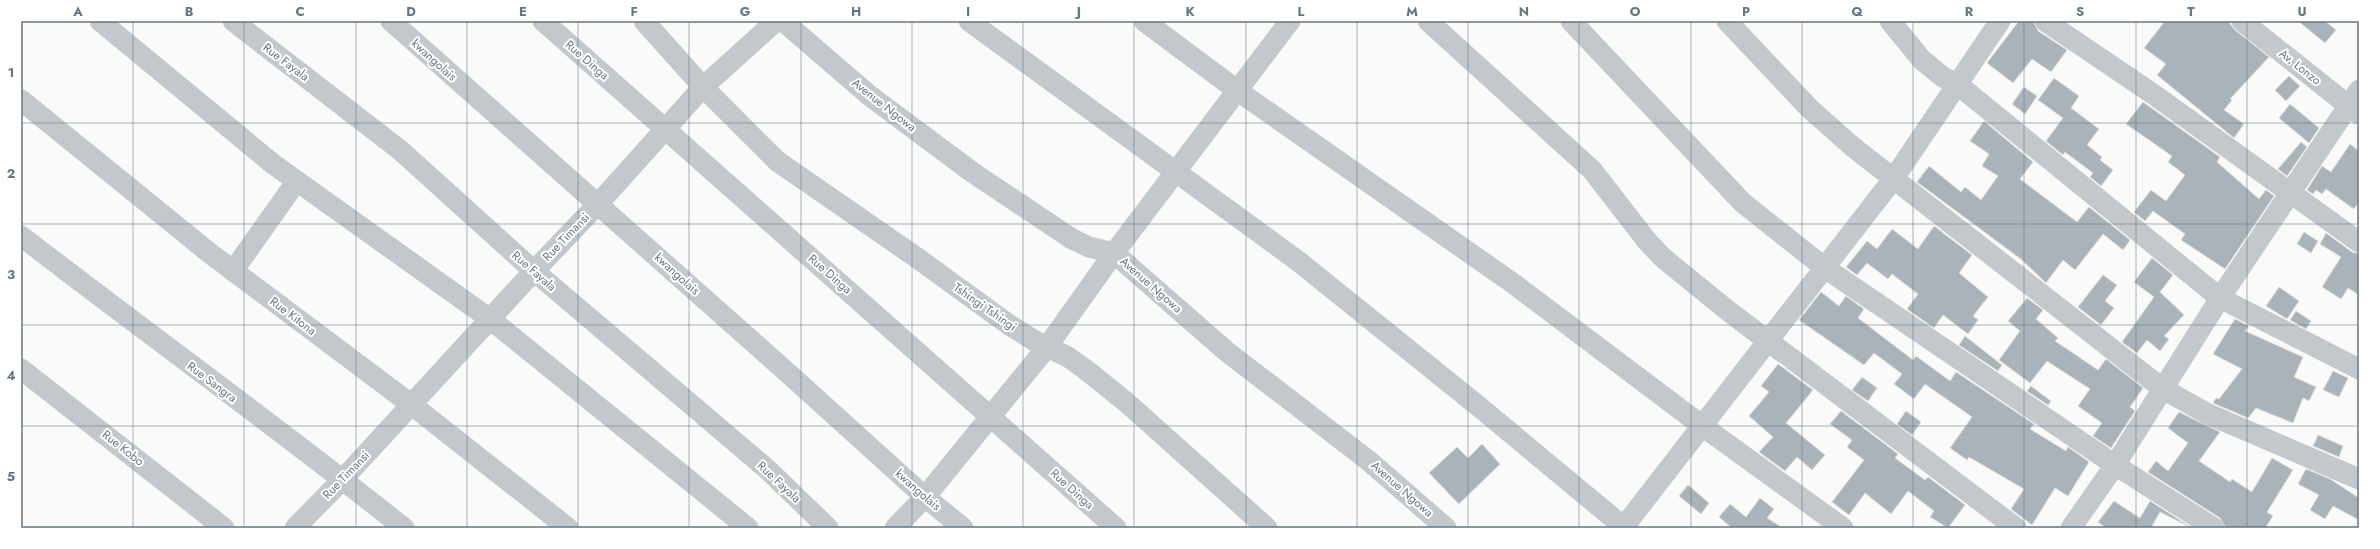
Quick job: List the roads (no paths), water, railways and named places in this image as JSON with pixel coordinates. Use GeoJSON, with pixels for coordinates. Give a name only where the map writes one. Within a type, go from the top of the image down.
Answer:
{"type":"FeatureCollection","features":[{"type":"Feature","properties":{"kind":"street"},"geometry":{"type":"LineString","coordinates":[[100,21],[251,147],[296,182],[490,319],[748,528]]}},
{"type":"Feature","properties":{"kind":"street","name":"Rue Fayala"},"geometry":{"type":"LineString","coordinates":[[233,21],[400,150],[534,271],[767,470],[828,528]]}},
{"type":"Feature","properties":{"kind":"street","name":"kwangolais"},"geometry":{"type":"LineString","coordinates":[[391,21],[925,497],[963,528]]}},
{"type":"Feature","properties":{"kind":"street","name":"Rue Dinga"},"geometry":{"type":"LineString","coordinates":[[543,21],[991,415],[1116,528]]}},
{"type":"Feature","properties":{"kind":"street","name":"Tshingi Tshingi"},"geometry":{"type":"LineString","coordinates":[[644,21],[703,87],[777,161],[920,260],[1008,324],[1074,361],[1126,402],[1268,528]]}},
{"type":"Feature","properties":{"kind":"street","name":"Rue Timansi"},"geometry":{"type":"LineString","coordinates":[[295,528],[343,479],[534,271],[598,204],[703,87],[776,21]]}},
{"type":"Feature","properties":{"kind":"street","name":"Avenue Ngowa"},"geometry":{"type":"LineString","coordinates":[[784,21],[870,96],[972,172],[1072,239],[1089,247],[1114,253],[1226,351],[1369,461],[1446,528]]}},
{"type":"Feature","properties":{"kind":"street"},"geometry":{"type":"LineString","coordinates":[[969,21],[1176,174],[1298,261],[1477,405],[1624,528],[1701,425],[1894,178],[2000,21]]}},
{"type":"Feature","properties":{"kind":"street"},"geometry":{"type":"LineString","coordinates":[[1144,21],[1238,91],[1514,284],[1701,425],[1843,528]]}},
{"type":"Feature","properties":{"kind":"street"},"geometry":{"type":"LineString","coordinates":[[1428,21],[1592,170],[1647,242],[1662,257],[1727,310],[1768,339],[2016,528]]}},
{"type":"Feature","properties":{"kind":"street"},"geometry":{"type":"LineString","coordinates":[[1571,21],[1726,188],[1825,268],[2115,465],[2214,528]]}},
{"type":"Feature","properties":{"kind":"street"},"geometry":{"type":"LineString","coordinates":[[1727,21],[1810,109],[1853,147],[2163,389],[2208,414],[2359,478]]}},
{"type":"Feature","properties":{"kind":"street"},"geometry":{"type":"LineString","coordinates":[[1890,21],[1932,70],[1957,84],[2220,298],[2359,369]]}},
{"type":"Feature","properties":{"kind":"street"},"geometry":{"type":"LineString","coordinates":[[2046,21],[2153,94],[2291,195],[2359,242]]}},
{"type":"Feature","properties":{"kind":"street","name":"Av. Lonzo"},"geometry":{"type":"LineString","coordinates":[[2242,21],[2356,103]]}},
{"type":"Feature","properties":{"kind":"street"},"geometry":{"type":"LineString","coordinates":[[895,528],[925,497],[1047,347],[1114,253],[1176,174],[1288,22]]}},
{"type":"Feature","properties":{"kind":"street","name":"Rue Kitona"},"geometry":{"type":"LineString","coordinates":[[21,100],[233,271],[412,405],[568,528]]}},
{"type":"Feature","properties":{"kind":"street"},"geometry":{"type":"LineString","coordinates":[[2071,528],[2115,465],[2220,298],[2356,103]]}},
{"type":"Feature","properties":{"kind":"street"},"geometry":{"type":"LineString","coordinates":[[233,271],[296,182]]}},
{"type":"Feature","properties":{"kind":"street","name":"Rue Sangra"},"geometry":{"type":"LineString","coordinates":[[21,236],[133,323],[343,479],[404,528]]}},
{"type":"Feature","properties":{"kind":"street","name":"Rue Kobo"},"geometry":{"type":"LineString","coordinates":[[21,369],[224,528]]}}]}
